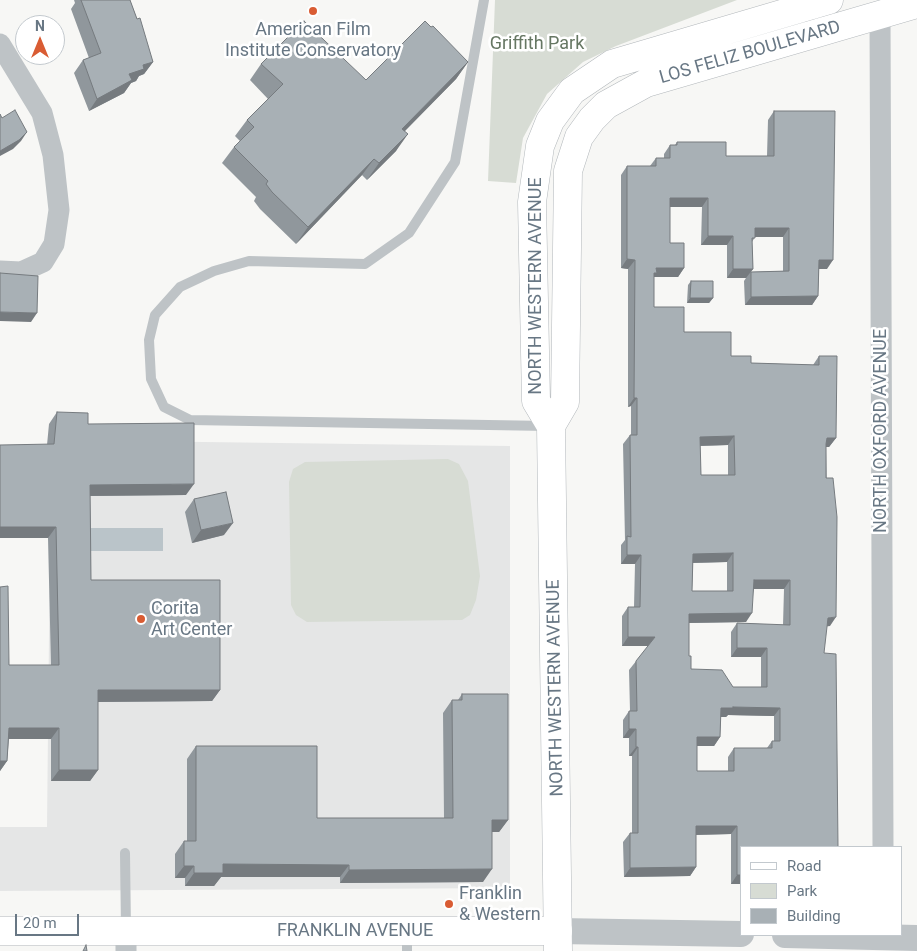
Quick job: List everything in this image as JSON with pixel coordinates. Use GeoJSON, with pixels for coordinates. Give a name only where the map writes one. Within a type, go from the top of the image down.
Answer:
{"type":"FeatureCollection","features":[{"type":"Feature","properties":{"kind":"main road","name":"LOS FELIZ BOULEVARD"},"geometry":{"type":"LineString","coordinates":[[572,92],[612,64],[830,0]]}},
{"type":"Feature","properties":{"kind":"main road","name":"LOS FELIZ BOULEVARD"},"geometry":{"type":"LineString","coordinates":[[592,118],[612,102],[646,83],[917,4]]}},
{"type":"Feature","properties":{"kind":"main road","name":"NORTH WESTERN AVENUE"},"geometry":{"type":"LineString","coordinates":[[558,941],[551,426],[536,401],[532,202],[540,146],[550,121],[572,92]]}},
{"type":"Feature","properties":{"kind":"main road","name":"NORTH WESTERN AVENUE"},"geometry":{"type":"LineString","coordinates":[[551,426],[565,402],[568,171],[579,137],[592,118]]}},
{"type":"Feature","properties":{"kind":"main road","name":"FRANKLIN AVENUE"},"geometry":{"type":"LineString","coordinates":[[0,931],[126,941],[558,941]]}},
{"type":"Feature","properties":{"kind":"street","name":"NORTH OXFORD AVENUE"},"geometry":{"type":"LineString","coordinates":[[880,14],[882,846]]}},
{"type":"Feature","properties":{"kind":"street"},"geometry":{"type":"LineString","coordinates":[[0,44],[42,113],[53,155],[59,210],[54,244],[43,262],[21,272],[0,271]]}},
{"type":"Feature","properties":{"kind":"street","name":"FRANKLIN AVENUE"},"geometry":{"type":"LineString","coordinates":[[558,941],[740,934]]}},
{"type":"Feature","properties":{"kind":"street"},"geometry":{"type":"LineString","coordinates":[[883,936],[915,942]]}},
{"type":"Feature","properties":{"kind":"lane"},"geometry":{"type":"LineString","coordinates":[[484,0],[455,162],[409,233],[364,264],[249,261],[214,271],[180,287],[155,315],[149,340],[151,379],[164,407],[190,420],[551,426]]}},
{"type":"Feature","properties":{"kind":"lane"},"geometry":{"type":"LineString","coordinates":[[125,854],[126,941]]}},
{"type":"Feature","properties":{"kind":"shaded area"},"geometry":{"type":"Polygon","coordinates":[[[51,440],[510,446],[510,888],[0,891],[0,827],[47,827],[51,440]]]}},
{"type":"Feature","properties":{"kind":"shaded area"},"geometry":{"type":"Polygon","coordinates":[[[89,528],[163,528],[163,551],[89,551],[89,528]]]}},
{"type":"Feature","properties":{"kind":"green space","name":"Griffith Park"},"geometry":{"type":"Polygon","coordinates":[[[495,0],[737,0],[616,46],[583,62],[547,94],[523,138],[516,183],[488,181],[495,0]]]}},
{"type":"Feature","properties":{"kind":"green space"},"geometry":{"type":"Polygon","coordinates":[[[448,459],[459,464],[468,481],[480,576],[476,600],[470,615],[462,620],[307,622],[296,615],[291,605],[289,482],[293,469],[305,462],[448,459]]]}},
{"type":"Feature","properties":{"kind":"building"},"geometry":{"type":"Polygon","coordinates":[[[81,0],[130,0],[137,19],[140,18],[153,62],[143,65],[144,69],[129,74],[132,80],[97,99],[83,60],[101,53],[81,0]]]}},
{"type":"Feature","properties":{"kind":"building"},"geometry":{"type":"Polygon","coordinates":[[[304,21],[366,80],[425,21],[431,27],[433,26],[468,62],[402,129],[408,134],[379,163],[374,159],[308,227],[272,192],[266,184],[268,181],[234,147],[254,127],[247,120],[283,84],[261,64],[304,21]]]}},
{"type":"Feature","properties":{"kind":"building"},"geometry":{"type":"Polygon","coordinates":[[[15,110],[27,132],[19,140],[0,151],[0,114],[2,118],[15,110]]]}},
{"type":"Feature","properties":{"kind":"building"},"geometry":{"type":"Polygon","coordinates":[[[774,111],[835,111],[833,260],[819,260],[818,296],[751,297],[751,272],[789,271],[789,228],[755,228],[755,238],[752,238],[753,269],[733,269],[733,236],[708,236],[708,198],[670,198],[670,243],[684,243],[684,268],[656,268],[657,273],[654,273],[654,307],[684,307],[684,332],[731,332],[731,356],[751,356],[751,363],[819,365],[819,356],[837,356],[836,438],[827,438],[826,444],[826,478],[833,478],[837,517],[836,617],[828,618],[824,653],[836,654],[838,846],[740,846],[740,875],[737,875],[737,826],[696,826],[696,867],[630,868],[630,833],[638,833],[638,747],[636,747],[636,729],[629,729],[629,711],[637,711],[636,661],[655,637],[628,637],[628,607],[640,607],[641,555],[627,555],[627,536],[631,537],[630,435],[637,435],[637,398],[634,398],[635,260],[627,259],[627,166],[656,166],[656,158],[670,158],[670,145],[677,145],[677,142],[726,142],[726,156],[774,156],[774,111]],[[734,436],[700,437],[701,475],[735,475],[734,436]],[[733,553],[693,554],[692,591],[733,591],[733,553]],[[754,580],[752,613],[689,614],[689,656],[691,656],[691,669],[722,670],[733,687],[767,687],[767,648],[737,648],[737,623],[790,625],[790,580],[754,580]],[[721,708],[720,737],[697,737],[697,771],[734,771],[734,748],[772,748],[772,741],[780,741],[780,708],[721,708]]]}},
{"type":"Feature","properties":{"kind":"building"},"geometry":{"type":"Polygon","coordinates":[[[0,273],[38,276],[37,313],[0,312],[0,273]]]}},
{"type":"Feature","properties":{"kind":"building"},"geometry":{"type":"Polygon","coordinates":[[[691,281],[713,281],[713,298],[690,298],[691,281]]]}},
{"type":"Feature","properties":{"kind":"building"},"geometry":{"type":"Polygon","coordinates":[[[57,412],[88,413],[88,424],[194,423],[194,484],[90,485],[91,580],[220,580],[220,690],[98,690],[98,770],[59,770],[59,728],[9,728],[7,761],[0,761],[0,587],[8,586],[9,665],[59,665],[56,527],[0,527],[0,445],[54,444],[57,412]]]}},
{"type":"Feature","properties":{"kind":"building"},"geometry":{"type":"Polygon","coordinates":[[[226,492],[233,523],[201,530],[194,499],[226,492]]]}},
{"type":"Feature","properties":{"kind":"building"},"geometry":{"type":"Polygon","coordinates":[[[462,694],[508,694],[508,820],[492,820],[492,869],[349,870],[349,865],[223,864],[223,873],[194,873],[194,866],[184,866],[184,841],[196,841],[196,746],[317,746],[317,818],[453,818],[452,700],[462,700],[462,694]]]}},
{"type":"Feature","properties":{"kind":"place","name":"American Film Institute Conservatory"},"geometry":{"type":"Point","coordinates":[313,11]}},
{"type":"Feature","properties":{"kind":"place","name":"Corita Art Center"},"geometry":{"type":"Point","coordinates":[141,619]}},
{"type":"Feature","properties":{"kind":"place","name":"Franklin & Western"},"geometry":{"type":"Point","coordinates":[449,904]}}]}
